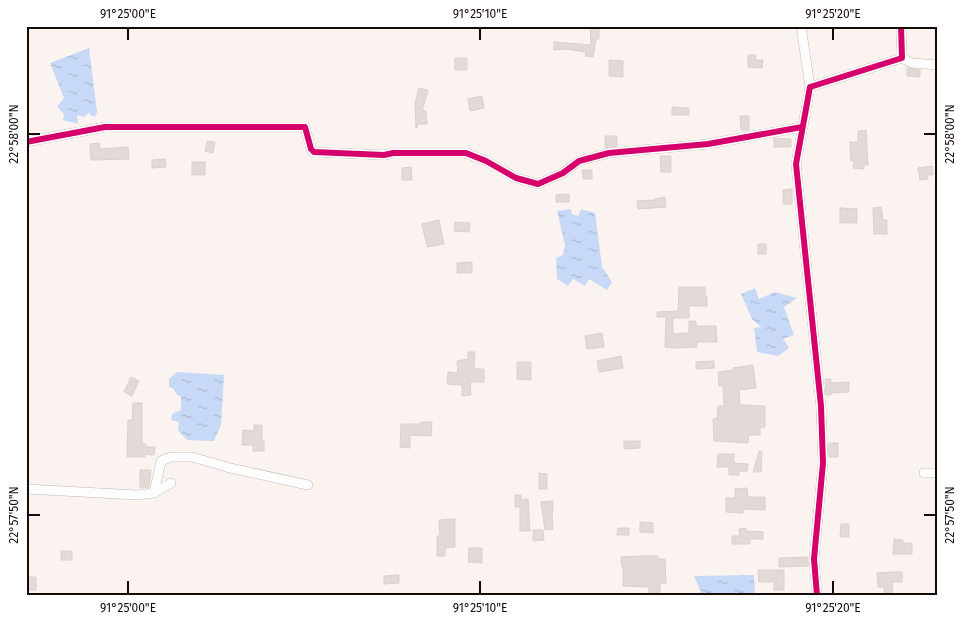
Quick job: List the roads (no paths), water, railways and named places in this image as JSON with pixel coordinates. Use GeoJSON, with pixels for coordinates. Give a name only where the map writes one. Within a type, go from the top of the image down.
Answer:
{"type":"FeatureCollection","features":[{"type":"Feature","properties":{"kind":"street"},"geometry":{"type":"LineString","coordinates":[[801,26],[810,86],[796,164],[821,406],[823,463],[814,559],[817,595]]}},
{"type":"Feature","properties":{"kind":"street"},"geometry":{"type":"LineString","coordinates":[[901,26],[902,58]]}},
{"type":"Feature","properties":{"kind":"street"},"geometry":{"type":"LineString","coordinates":[[810,86],[902,58],[912,63],[938,65]]}},
{"type":"Feature","properties":{"kind":"street"},"geometry":{"type":"LineString","coordinates":[[26,142],[105,127],[305,128],[311,149],[314,152],[384,155],[393,153],[466,153],[486,161],[516,178],[538,184],[563,173],[579,161],[609,153],[708,144],[802,128]]}},
{"type":"Feature","properties":{"kind":"street"},"geometry":{"type":"LineString","coordinates":[[154,493],[161,461],[171,456],[192,456],[230,468],[308,485]]}},
{"type":"Feature","properties":{"kind":"street"},"geometry":{"type":"LineString","coordinates":[[924,473],[938,473]]}},
{"type":"Feature","properties":{"kind":"street"},"geometry":{"type":"LineString","coordinates":[[26,489],[137,495],[154,493],[171,483]]}},
{"type":"Feature","properties":{"kind":"water"},"geometry":{"type":"Polygon","coordinates":[[[89,48],[97,112],[95,117],[90,115],[90,112],[84,117],[77,115],[78,124],[63,120],[64,114],[57,107],[64,98],[50,63],[89,48]]]}},
{"type":"Feature","properties":{"kind":"water"},"geometry":{"type":"Polygon","coordinates":[[[571,209],[572,214],[578,216],[581,209],[595,213],[602,267],[612,282],[607,290],[589,279],[585,286],[573,279],[568,286],[557,279],[556,258],[563,255],[565,245],[557,211],[571,209]]]}},
{"type":"Feature","properties":{"kind":"water"},"geometry":{"type":"Polygon","coordinates":[[[755,288],[759,299],[775,292],[797,298],[784,307],[794,335],[783,339],[789,348],[778,356],[757,352],[754,328],[761,327],[752,319],[741,294],[755,288]]]}},
{"type":"Feature","properties":{"kind":"water"},"geometry":{"type":"Polygon","coordinates":[[[177,372],[224,375],[221,425],[214,441],[187,440],[178,430],[179,422],[171,420],[172,414],[181,410],[181,397],[176,394],[174,389],[169,387],[169,379],[177,372]]]}},
{"type":"Feature","properties":{"kind":"water"},"geometry":{"type":"Polygon","coordinates":[[[754,575],[755,595],[702,595],[694,576],[754,575]]]}}]}
